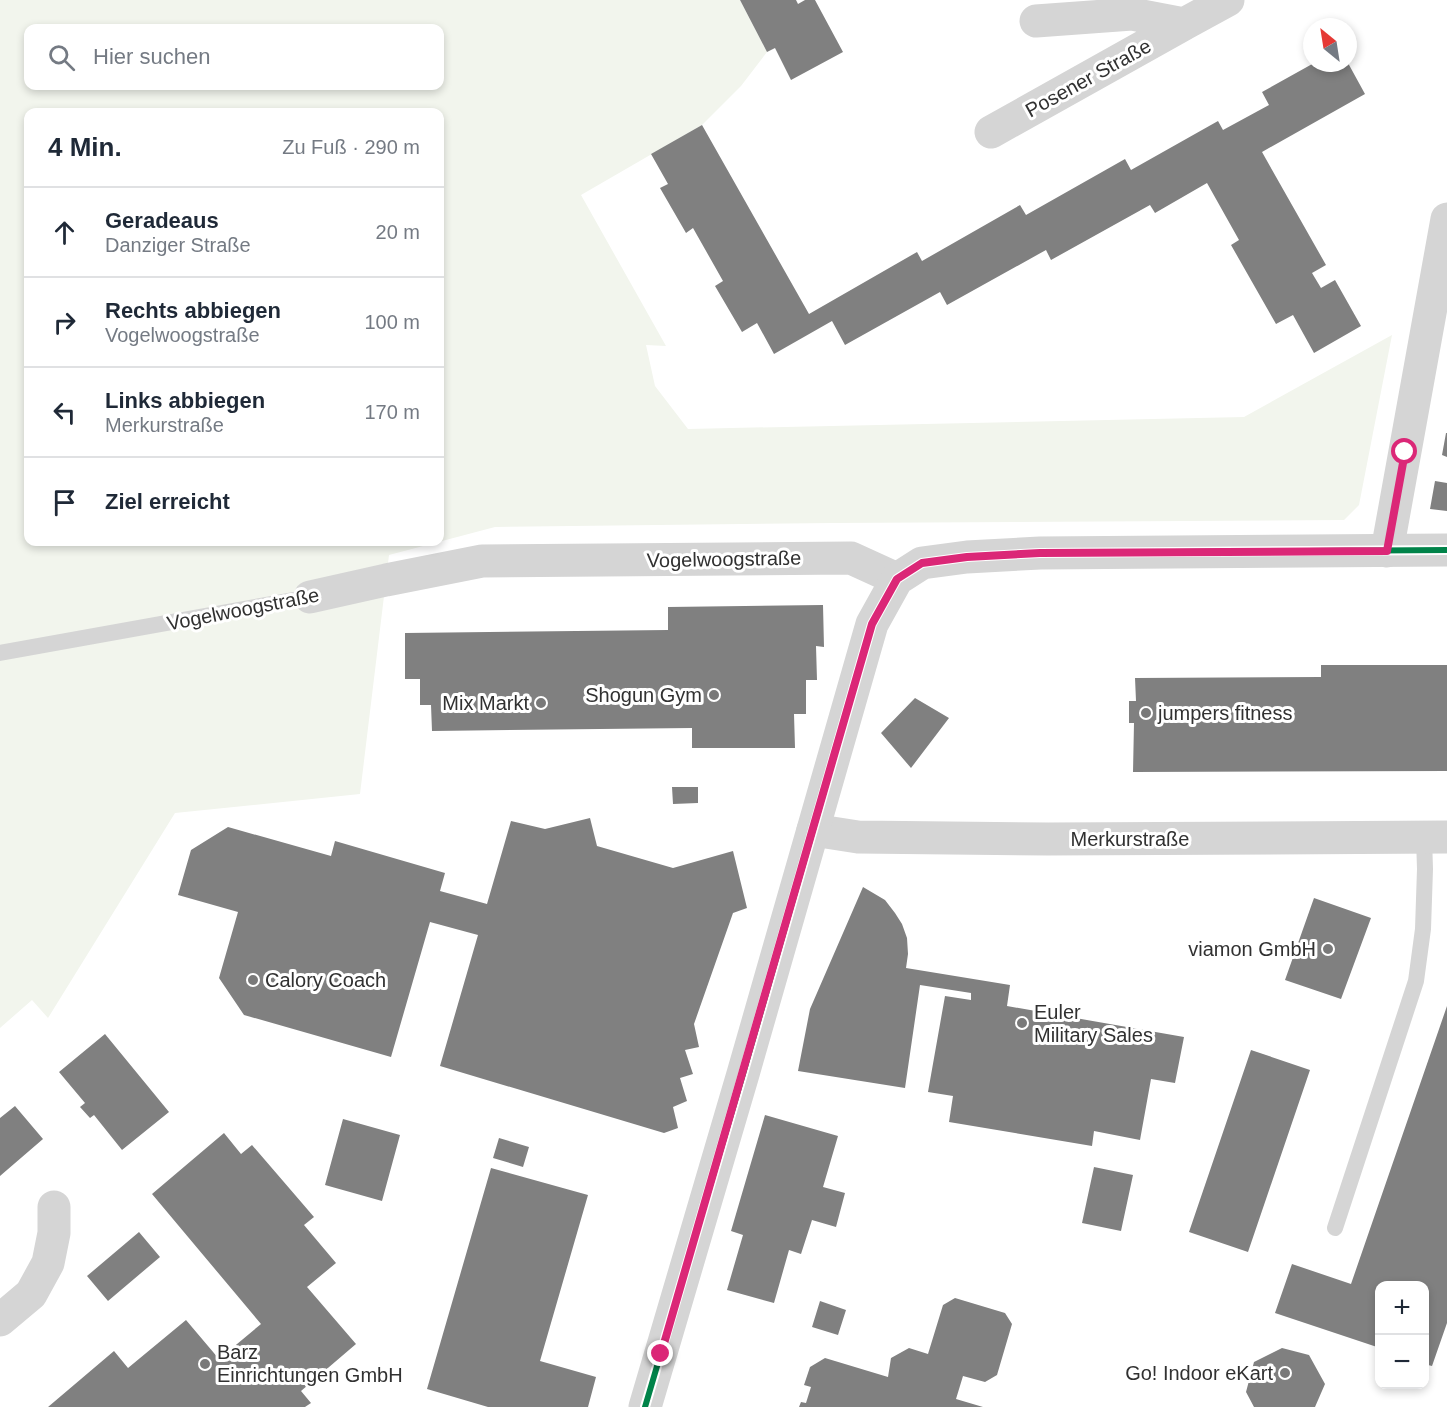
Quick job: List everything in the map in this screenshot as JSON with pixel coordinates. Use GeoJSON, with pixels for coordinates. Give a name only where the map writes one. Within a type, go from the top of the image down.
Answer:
{"type":"FeatureCollection","features":[{"type":"Feature","properties":{"kind":"street","name":"Posener Straße"},"geometry":{"type":"LineString","coordinates":[[991,132],[1228,0]]}},
{"type":"Feature","properties":{"kind":"street","name":"Posener Straße"},"geometry":{"type":"LineString","coordinates":[[1036,21],[1132,14],[1184,24]]}},
{"type":"Feature","properties":{"kind":"street"},"geometry":{"type":"LineString","coordinates":[[1387,551],[1447,219]]}},
{"type":"Feature","properties":{"kind":"street"},"geometry":{"type":"LineString","coordinates":[[645,1407],[872,624],[897,579],[922,563],[967,557],[1040,553],[1447,550]]}},
{"type":"Feature","properties":{"kind":"street","name":"Vogelwoogstraße"},"geometry":{"type":"LineString","coordinates":[[310,597],[482,561],[851,558],[897,579]]}},
{"type":"Feature","properties":{"kind":"street","name":"Merkurstraße"},"geometry":{"type":"LineString","coordinates":[[813,830],[858,837],[1435,838]]}},
{"type":"Feature","properties":{"kind":"street"},"geometry":{"type":"LineString","coordinates":[[0,1320],[31,1294],[48,1263],[54,1233],[54,1207]]}},
{"type":"Feature","properties":{"kind":"lane","name":"Vogelwoogstraße"},"geometry":{"type":"LineString","coordinates":[[0,654],[310,597]]}},
{"type":"Feature","properties":{"kind":"lane"},"geometry":{"type":"LineString","coordinates":[[1335,1228],[1416,981],[1423,929],[1425,869],[1435,838]]}},
{"type":"Feature","properties":{"kind":"shaded area"},"geometry":{"type":"Polygon","coordinates":[[[0,0],[740,0],[767,52],[741,86],[702,125],[581,195],[666,346],[646,345],[655,386],[688,429],[1244,417],[1392,335],[1359,505],[1344,520],[495,527],[444,541],[444,108],[24,108],[24,546],[423,546],[389,555],[360,794],[175,813],[48,1018],[32,1000],[0,1028],[0,0]]]}},
{"type":"Feature","properties":{"kind":"building"},"geometry":{"type":"Polygon","coordinates":[[[740,0],[796,0],[798,4],[805,0],[815,0],[843,52],[791,80],[775,48],[767,52],[740,0]]]}},
{"type":"Feature","properties":{"kind":"building"},"geometry":{"type":"Polygon","coordinates":[[[1303,69],[1303,72],[1353,72],[1365,94],[1262,152],[1326,265],[1312,273],[1321,288],[1335,280],[1361,326],[1314,353],[1293,315],[1276,324],[1231,245],[1239,240],[1207,183],[1155,213],[1150,205],[1051,260],[1046,250],[947,305],[940,292],[845,345],[832,321],[774,354],[757,323],[742,332],[715,286],[723,281],[693,228],[686,233],[660,188],[668,184],[651,154],[702,125],[809,314],[917,252],[922,261],[1020,205],[1026,215],[1125,159],[1131,170],[1218,121],[1223,130],[1269,105],[1262,92],[1303,69]]]}},
{"type":"Feature","properties":{"kind":"building"},"geometry":{"type":"Polygon","coordinates":[[[1447,433],[1447,457],[1442,455],[1447,433]]]}},
{"type":"Feature","properties":{"kind":"building"},"geometry":{"type":"Polygon","coordinates":[[[1435,481],[1447,483],[1447,511],[1430,509],[1435,481]]]}},
{"type":"Feature","properties":{"kind":"building"},"geometry":{"type":"Polygon","coordinates":[[[823,605],[824,647],[816,646],[817,680],[806,680],[806,714],[794,714],[795,748],[692,748],[692,728],[432,731],[431,705],[420,705],[420,679],[405,679],[405,633],[668,630],[668,607],[823,605]]]}},
{"type":"Feature","properties":{"kind":"building"},"geometry":{"type":"Polygon","coordinates":[[[1321,665],[1447,665],[1447,771],[1133,772],[1134,723],[1129,723],[1129,701],[1136,701],[1135,678],[1321,677],[1321,665]]]}},
{"type":"Feature","properties":{"kind":"building"},"geometry":{"type":"Polygon","coordinates":[[[915,698],[949,718],[911,768],[881,733],[915,698]]]}},
{"type":"Feature","properties":{"kind":"building"},"geometry":{"type":"Polygon","coordinates":[[[672,787],[698,787],[698,803],[673,804],[672,787]]]}},
{"type":"Feature","properties":{"kind":"building"},"geometry":{"type":"Polygon","coordinates":[[[590,818],[597,846],[673,868],[733,851],[747,908],[733,913],[694,1024],[699,1047],[685,1050],[693,1074],[680,1078],[687,1101],[673,1107],[678,1128],[664,1133],[440,1066],[478,935],[430,922],[391,1057],[244,1015],[219,978],[238,912],[178,895],[191,850],[228,827],[331,856],[335,841],[445,873],[440,891],[487,904],[511,821],[545,829],[590,818]]]}},
{"type":"Feature","properties":{"kind":"building","name":"Euler Military Sales"},"geometry":{"type":"Polygon","coordinates":[[[863,887],[885,900],[902,924],[907,938],[906,968],[1010,985],[1007,1006],[1184,1037],[1175,1083],[1151,1079],[1140,1140],[1094,1131],[1092,1146],[949,1122],[953,1096],[928,1092],[945,996],[971,1000],[971,993],[920,985],[905,1088],[798,1071],[810,1009],[863,887]]]}},
{"type":"Feature","properties":{"kind":"building","name":"viamon GmbH"},"geometry":{"type":"Polygon","coordinates":[[[1314,898],[1371,918],[1341,999],[1285,980],[1314,898]]]}},
{"type":"Feature","properties":{"kind":"building"},"geometry":{"type":"Polygon","coordinates":[[[1447,1006],[1447,1323],[1432,1366],[1429,1365],[1429,1281],[1375,1281],[1375,1346],[1275,1313],[1292,1264],[1351,1284],[1447,1006]]]}},
{"type":"Feature","properties":{"kind":"building"},"geometry":{"type":"Polygon","coordinates":[[[105,1034],[169,1112],[122,1150],[94,1115],[90,1118],[80,1107],[85,1103],[59,1072],[105,1034]]]}},
{"type":"Feature","properties":{"kind":"building"},"geometry":{"type":"Polygon","coordinates":[[[1251,1050],[1310,1070],[1248,1252],[1189,1232],[1251,1050]]]}},
{"type":"Feature","properties":{"kind":"building"},"geometry":{"type":"Polygon","coordinates":[[[15,1106],[43,1139],[0,1176],[0,1118],[15,1106]]]}},
{"type":"Feature","properties":{"kind":"building"},"geometry":{"type":"Polygon","coordinates":[[[765,1115],[838,1136],[823,1187],[845,1193],[836,1227],[812,1220],[801,1254],[789,1250],[774,1303],[727,1290],[743,1235],[731,1231],[765,1115]]]}},
{"type":"Feature","properties":{"kind":"building"},"geometry":{"type":"Polygon","coordinates":[[[343,1119],[400,1135],[382,1201],[325,1185],[343,1119]]]}},
{"type":"Feature","properties":{"kind":"building"},"geometry":{"type":"Polygon","coordinates":[[[224,1133],[241,1154],[252,1145],[314,1217],[304,1225],[336,1263],[307,1287],[356,1344],[301,1391],[311,1403],[305,1407],[48,1407],[114,1351],[128,1368],[186,1320],[219,1359],[261,1324],[152,1194],[224,1133]]]}},
{"type":"Feature","properties":{"kind":"building"},"geometry":{"type":"Polygon","coordinates":[[[499,1138],[529,1147],[523,1167],[493,1158],[499,1138]]]}},
{"type":"Feature","properties":{"kind":"building"},"geometry":{"type":"Polygon","coordinates":[[[1094,1167],[1133,1175],[1121,1231],[1082,1223],[1094,1167]]]}},
{"type":"Feature","properties":{"kind":"building"},"geometry":{"type":"Polygon","coordinates":[[[491,1168],[588,1195],[540,1361],[596,1377],[588,1407],[488,1407],[427,1389],[491,1168]]]}},
{"type":"Feature","properties":{"kind":"building"},"geometry":{"type":"Polygon","coordinates":[[[139,1232],[160,1257],[108,1301],[87,1276],[139,1232]]]}},
{"type":"Feature","properties":{"kind":"building"},"geometry":{"type":"Polygon","coordinates":[[[955,1298],[1005,1313],[1012,1324],[997,1375],[985,1382],[963,1376],[956,1399],[983,1407],[799,1407],[801,1402],[806,1403],[811,1387],[804,1385],[810,1367],[825,1358],[888,1377],[891,1358],[909,1348],[928,1354],[943,1305],[955,1298]]]}},
{"type":"Feature","properties":{"kind":"building"},"geometry":{"type":"Polygon","coordinates":[[[820,1301],[846,1310],[838,1335],[812,1327],[820,1301]]]}},
{"type":"Feature","properties":{"kind":"building","name":"Go! Indoor eKart"},"geometry":{"type":"Polygon","coordinates":[[[1282,1348],[1309,1355],[1325,1384],[1315,1407],[1254,1407],[1246,1392],[1254,1362],[1282,1348]]]}},
{"type":"Feature","properties":{"kind":"transit line"},"geometry":{"type":"LineString","coordinates":[[645,1407],[872,624],[897,579],[922,563],[967,557],[1040,553],[1447,550]]}},
{"type":"Feature","properties":{"kind":"place","name":"Shogun Gym"},"geometry":{"type":"Point","coordinates":[714,695]}},
{"type":"Feature","properties":{"kind":"place","name":"Mix Markt"},"geometry":{"type":"Point","coordinates":[541,703]}},
{"type":"Feature","properties":{"kind":"place","name":"jumpers fitness"},"geometry":{"type":"Point","coordinates":[1146,713]}},
{"type":"Feature","properties":{"kind":"place","name":"viamon GmbH"},"geometry":{"type":"Point","coordinates":[1328,949]}},
{"type":"Feature","properties":{"kind":"place","name":"Calory Coach"},"geometry":{"type":"Point","coordinates":[253,980]}},
{"type":"Feature","properties":{"kind":"place","name":"Euler Military Sales"},"geometry":{"type":"Point","coordinates":[1022,1023]}},
{"type":"Feature","properties":{"kind":"place","name":"Barz Einrichtungen GmbH"},"geometry":{"type":"Point","coordinates":[205,1364]}},
{"type":"Feature","properties":{"kind":"place","name":"Go! Indoor eKart"},"geometry":{"type":"Point","coordinates":[1285,1373]}},
{"type":"Feature","properties":{"kind":"route"},"geometry":{"type":"LineString","coordinates":[[661,1354],[872,624],[897,579],[922,563],[967,557],[1040,553],[1387,551],[1405,452]]}}]}
